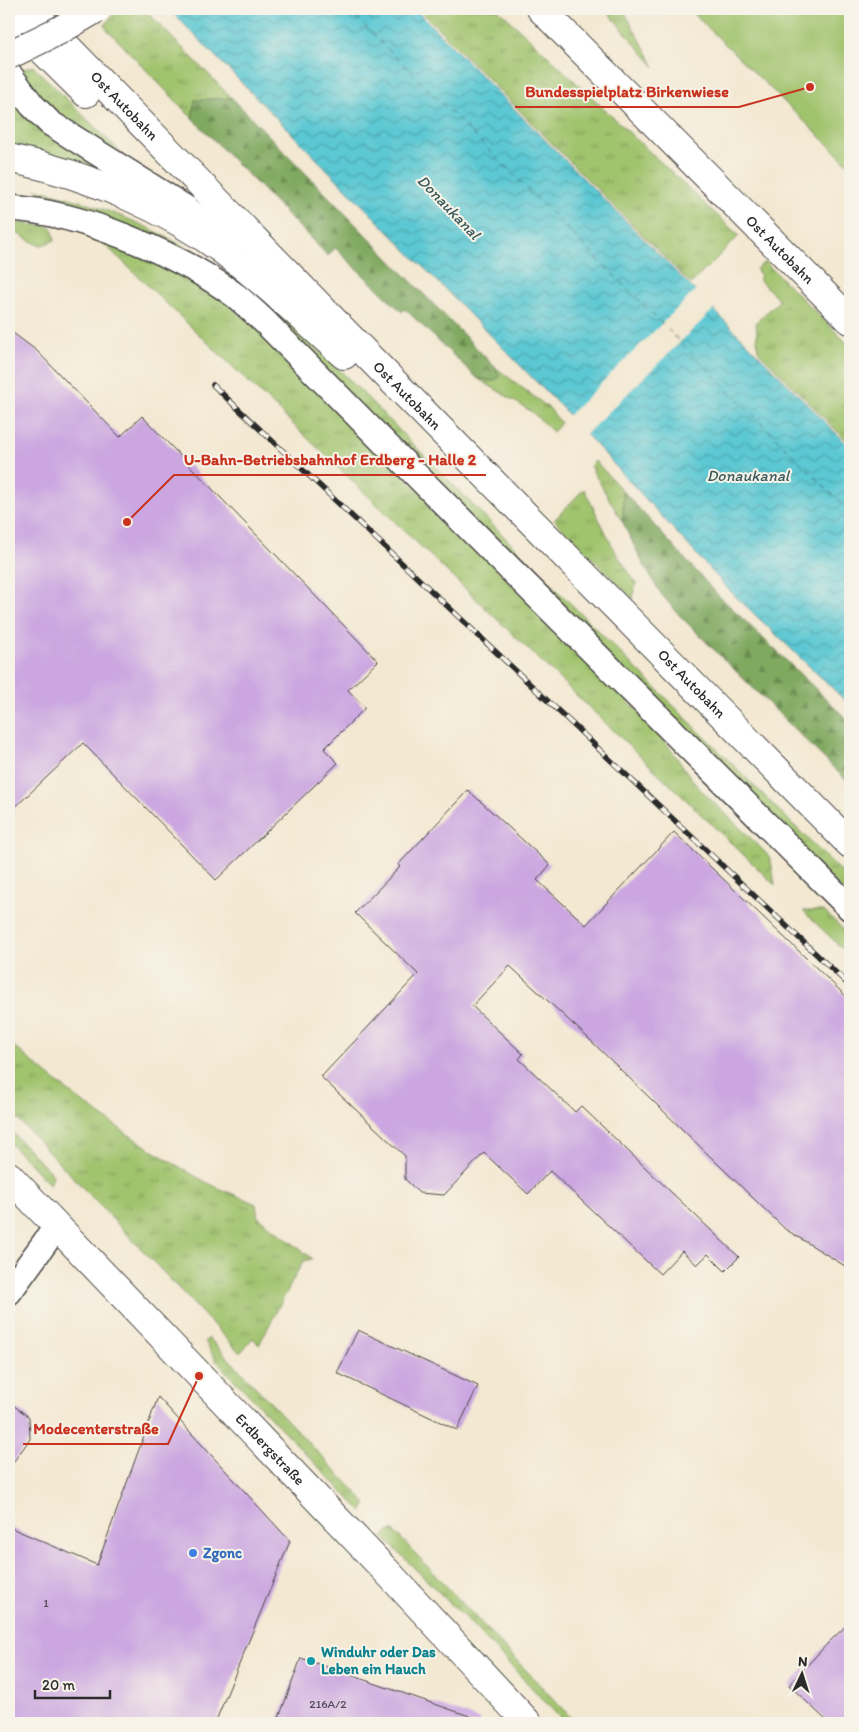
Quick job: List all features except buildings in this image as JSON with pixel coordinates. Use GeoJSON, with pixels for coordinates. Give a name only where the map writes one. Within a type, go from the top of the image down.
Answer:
{"type":"FeatureCollection","features":[{"type":"Feature","properties":{"kind":"main road","name":"Ost Autobahn"},"geometry":{"type":"LineString","coordinates":[[30,9],[370,358],[850,844]]}},
{"type":"Feature","properties":{"kind":"main road"},"geometry":{"type":"LineString","coordinates":[[9,55],[60,30],[96,9]]}},
{"type":"Feature","properties":{"kind":"main road","name":"Ost Autobahn"},"geometry":{"type":"LineString","coordinates":[[541,9],[850,320]]}},
{"type":"Feature","properties":{"kind":"main road"},"geometry":{"type":"LineString","coordinates":[[568,9],[574,42]]}},
{"type":"Feature","properties":{"kind":"main road"},"geometry":{"type":"LineString","coordinates":[[9,17],[345,341],[370,358]]}},
{"type":"Feature","properties":{"kind":"main road"},"geometry":{"type":"LineString","coordinates":[[9,158],[73,175],[161,213],[204,238],[238,262],[344,355],[370,358]]}},
{"type":"Feature","properties":{"kind":"main road","name":"Erdbergstraße"},"geometry":{"type":"LineString","coordinates":[[9,1176],[386,1571],[528,1723]]}},
{"type":"Feature","properties":{"kind":"street"},"geometry":{"type":"LineString","coordinates":[[9,74],[32,104],[50,123],[209,224],[345,341]]}},
{"type":"Feature","properties":{"kind":"street"},"geometry":{"type":"LineString","coordinates":[[9,208],[51,213],[135,241],[173,258],[237,297],[265,322],[850,908]]}},
{"type":"Feature","properties":{"kind":"street"},"geometry":{"type":"LineString","coordinates":[[9,1292],[57,1226]]}},
{"type":"Feature","properties":{"kind":"green space"},"geometry":{"type":"Polygon","coordinates":[[[118,9],[144,9],[232,98],[195,100],[192,118],[104,26],[118,9]]]}},
{"type":"Feature","properties":{"kind":"green space"},"geometry":{"type":"Polygon","coordinates":[[[419,9],[498,9],[739,236],[691,284],[419,9]]]}},
{"type":"Feature","properties":{"kind":"green space"},"geometry":{"type":"Polygon","coordinates":[[[605,9],[623,9],[655,67],[605,9]]]}},
{"type":"Feature","properties":{"kind":"green space"},"geometry":{"type":"Polygon","coordinates":[[[689,9],[850,9],[850,166],[689,9]]]}},
{"type":"Feature","properties":{"kind":"green space"},"geometry":{"type":"Polygon","coordinates":[[[33,66],[161,192],[9,146],[9,74],[33,66]]]}},
{"type":"Feature","properties":{"kind":"green space"},"geometry":{"type":"Polygon","coordinates":[[[232,98],[495,367],[500,377],[493,381],[477,378],[405,309],[402,312],[335,248],[328,256],[192,118],[195,100],[232,98]]]}},
{"type":"Feature","properties":{"kind":"green space"},"geometry":{"type":"Polygon","coordinates":[[[36,189],[109,211],[156,231],[221,270],[252,292],[281,317],[338,368],[548,581],[850,881],[850,898],[254,302],[51,206],[36,189]]]}},
{"type":"Feature","properties":{"kind":"green space"},"geometry":{"type":"Polygon","coordinates":[[[9,222],[52,227],[55,240],[38,245],[9,229],[9,222]]]}},
{"type":"Feature","properties":{"kind":"green space"},"geometry":{"type":"Polygon","coordinates":[[[98,238],[158,263],[222,300],[257,328],[656,729],[697,786],[769,856],[775,885],[98,238]]]}},
{"type":"Feature","properties":{"kind":"green space"},"geometry":{"type":"Polygon","coordinates":[[[765,262],[850,346],[850,444],[758,351],[756,322],[780,300],[758,279],[761,276],[756,269],[765,262]]]}},
{"type":"Feature","properties":{"kind":"green space"},"geometry":{"type":"Polygon","coordinates":[[[495,367],[550,409],[561,423],[553,432],[532,412],[477,378],[493,381],[500,377],[495,367]]]}},
{"type":"Feature","properties":{"kind":"green space"},"geometry":{"type":"Polygon","coordinates":[[[595,461],[623,491],[623,523],[590,466],[595,461]]]}},
{"type":"Feature","properties":{"kind":"green space"},"geometry":{"type":"Polygon","coordinates":[[[584,489],[616,553],[636,583],[633,599],[554,520],[584,489]]]}},
{"type":"Feature","properties":{"kind":"green space"},"geometry":{"type":"Polygon","coordinates":[[[623,491],[716,593],[850,722],[850,784],[682,618],[661,594],[642,562],[623,523],[623,491]]]}},
{"type":"Feature","properties":{"kind":"green space"},"geometry":{"type":"Polygon","coordinates":[[[803,911],[824,911],[850,936],[850,956],[803,911]]]}},
{"type":"Feature","properties":{"kind":"green space"},"geometry":{"type":"Polygon","coordinates":[[[9,1042],[55,1081],[127,1134],[204,1181],[256,1204],[258,1217],[313,1259],[303,1261],[259,1345],[253,1338],[240,1353],[9,1110],[9,1042]]]}},
{"type":"Feature","properties":{"kind":"green space"},"geometry":{"type":"Polygon","coordinates":[[[9,1129],[53,1175],[49,1184],[9,1142],[9,1129]]]}},
{"type":"Feature","properties":{"kind":"green space"},"geometry":{"type":"Polygon","coordinates":[[[209,1338],[367,1504],[362,1512],[217,1362],[205,1341],[209,1338]]]}},
{"type":"Feature","properties":{"kind":"green space"},"geometry":{"type":"Polygon","coordinates":[[[389,1531],[394,1531],[576,1723],[565,1723],[474,1627],[383,1537],[389,1531]]]}},
{"type":"Feature","properties":{"kind":"water","name":"Donaukanal"},"geometry":{"type":"Polygon","coordinates":[[[169,9],[415,9],[850,447],[850,705],[730,591],[567,413],[169,9]]]}},
{"type":"Feature","properties":{"kind":"pier"},"geometry":{"type":"Polygon","coordinates":[[[697,289],[715,308],[584,436],[567,417],[697,289]]]}},
{"type":"Feature","properties":{"kind":"ferry route"},"geometry":{"type":"LineString","coordinates":[[348,9],[850,512]]}},
{"type":"Feature","properties":{"kind":"railway"},"geometry":{"type":"LineString","coordinates":[[213,385],[850,986]]}},
{"type":"Feature","properties":{"kind":"place","name":"Bundesspielplatz Birkenwiese"},"geometry":{"type":"Point","coordinates":[810,87]}},
{"type":"Feature","properties":{"kind":"place","name":"U-Bahn-Betriebsbahnhof Erdberg - Halle 2"},"geometry":{"type":"Point","coordinates":[127,522]}},
{"type":"Feature","properties":{"kind":"place","name":"Modecenterstraße"},"geometry":{"type":"Point","coordinates":[199,1376]}},
{"type":"Feature","properties":{"kind":"place","name":"Zgonc"},"geometry":{"type":"Point","coordinates":[193,1553]}},
{"type":"Feature","properties":{"kind":"place","name":"Winduhr oder Das Leben ein Hauch"},"geometry":{"type":"Point","coordinates":[311,1661]}}]}
